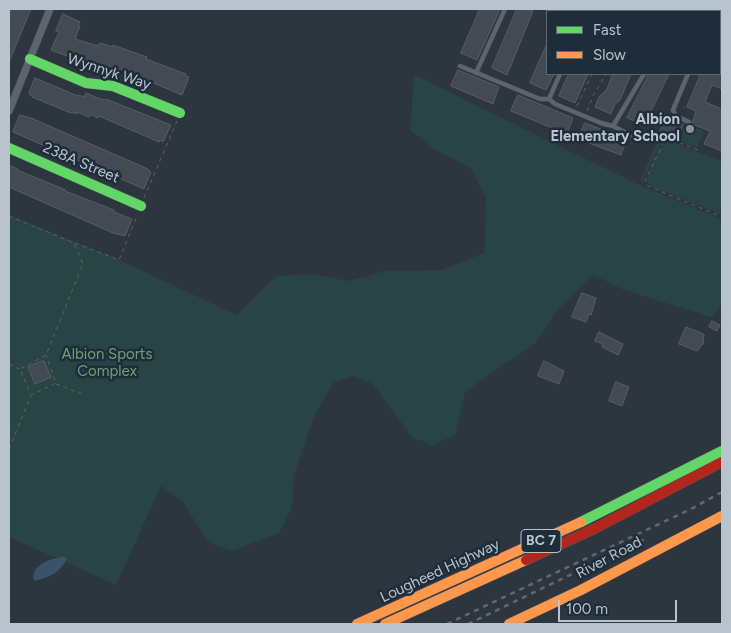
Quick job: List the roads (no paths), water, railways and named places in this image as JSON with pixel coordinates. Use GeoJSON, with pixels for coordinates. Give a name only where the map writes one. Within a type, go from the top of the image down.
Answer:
{"type":"FeatureCollection","features":[{"type":"Feature","properties":{"kind":"main road","name":"Wynnyk Way"},"geometry":{"type":"LineString","coordinates":[[30,59],[86,83],[113,86],[180,113]]}},
{"type":"Feature","properties":{"kind":"main road","name":"238A Street"},"geometry":{"type":"LineString","coordinates":[[9,148],[141,206]]}},
{"type":"Feature","properties":{"kind":"main road","name":"Lougheed Highway"},"geometry":{"type":"LineString","coordinates":[[357,624],[601,513],[722,451]]}},
{"type":"Feature","properties":{"kind":"main road","name":"Lougheed Highway"},"geometry":{"type":"LineString","coordinates":[[385,624],[594,528],[722,462]]}},
{"type":"Feature","properties":{"kind":"main road","name":"River Road"},"geometry":{"type":"LineString","coordinates":[[510,624],[581,590],[722,516]]}},
{"type":"Feature","properties":{"kind":"street"},"geometry":{"type":"LineString","coordinates":[[9,111],[50,9]]}},
{"type":"Feature","properties":{"kind":"lane"},"geometry":{"type":"LineString","coordinates":[[476,73],[505,9]]}},
{"type":"Feature","properties":{"kind":"lane"},"geometry":{"type":"LineString","coordinates":[[460,66],[540,99],[549,99],[555,104],[613,126],[632,136]]}},
{"type":"Feature","properties":{"kind":"lane"},"geometry":{"type":"LineString","coordinates":[[549,99],[560,75]]}},
{"type":"Feature","properties":{"kind":"lane"},"geometry":{"type":"LineString","coordinates":[[613,126],[643,75]]}},
{"type":"Feature","properties":{"kind":"lane"},"geometry":{"type":"LineString","coordinates":[[688,75],[673,110],[676,116],[690,122]]}},
{"type":"Feature","properties":{"kind":"water"},"geometry":{"type":"Polygon","coordinates":[[[63,557],[67,558],[58,571],[34,581],[33,575],[42,563],[63,557]]]}},
{"type":"Feature","properties":{"kind":"railway"},"geometry":{"type":"LineString","coordinates":[[447,624],[691,509],[722,492]]}},
{"type":"Feature","properties":{"kind":"railway"},"geometry":{"type":"LineString","coordinates":[[468,624],[647,538]]}},
{"type":"Feature","properties":{"kind":"place","name":"Albion Elementary School"},"geometry":{"type":"Point","coordinates":[690,129]}},
{"type":"Feature","properties":{"kind":"park label","name":"Albion Sports Complex"},"geometry":{"type":"Point","coordinates":[107,364]}}]}
